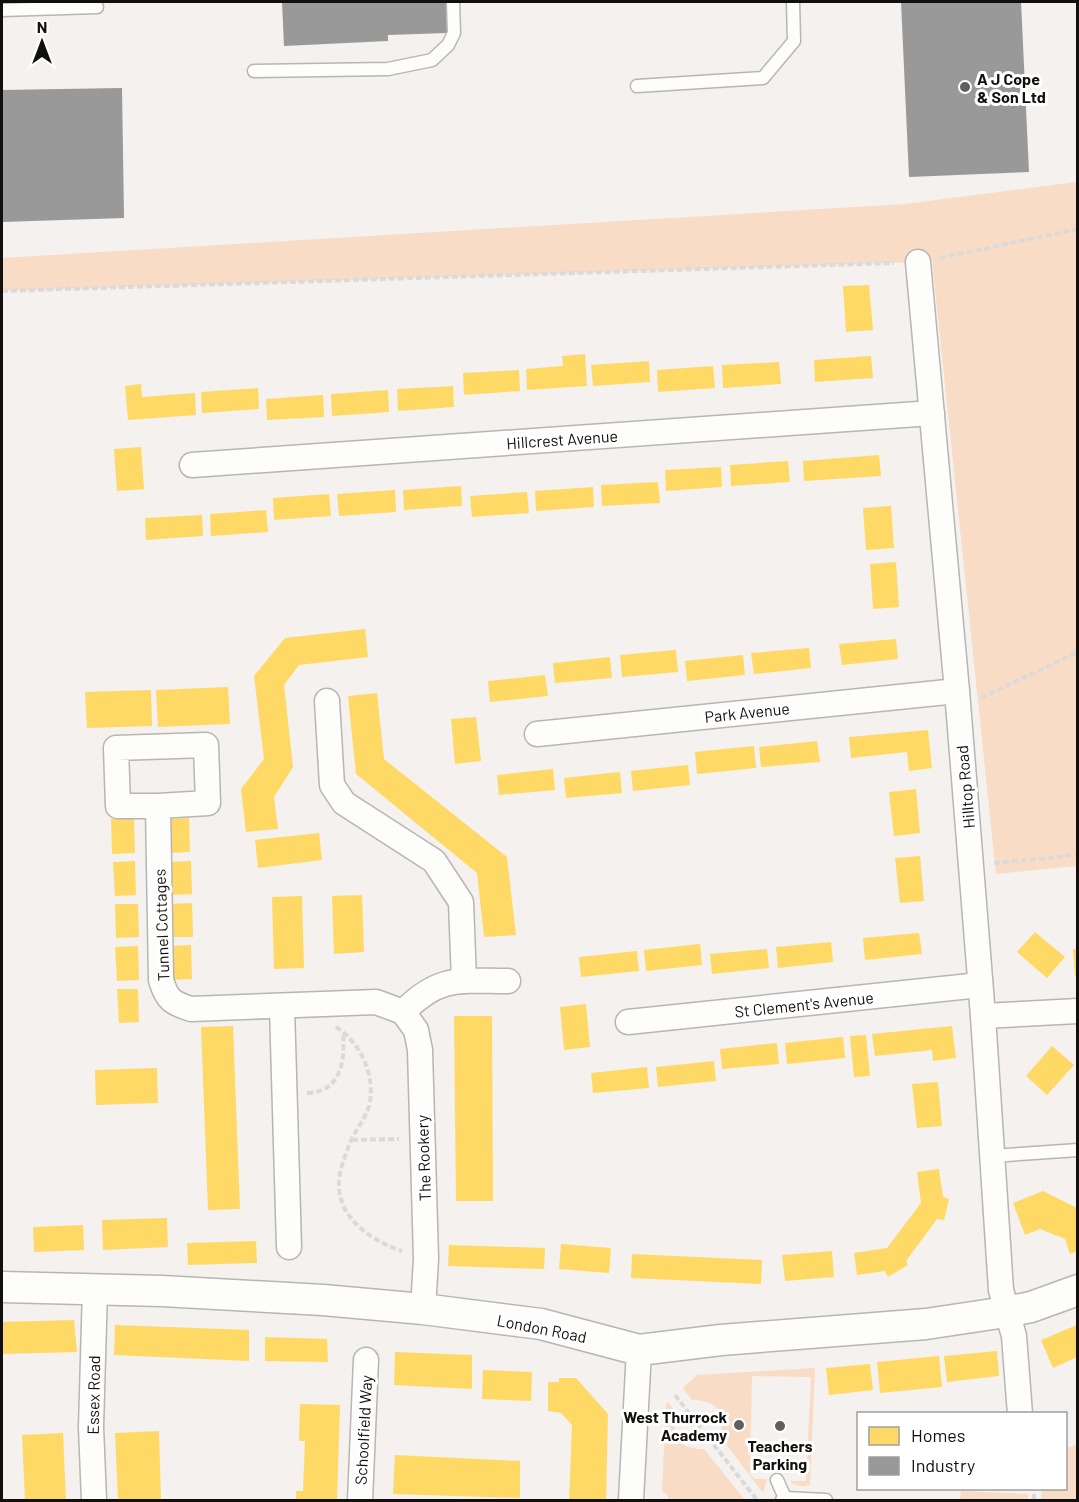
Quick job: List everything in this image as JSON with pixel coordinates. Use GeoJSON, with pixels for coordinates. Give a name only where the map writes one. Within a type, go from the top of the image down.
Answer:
{"type":"FeatureCollection","features":[{"type":"Feature","properties":{"kind":"street","name":"Hilltop Road"},"geometry":{"type":"LineString","coordinates":[[918,262],[932,413],[967,695],[980,985],[1001,1290],[1014,1336],[1020,1412]]}},
{"type":"Feature","properties":{"kind":"street","name":"Hillcrest Avenue"},"geometry":{"type":"LineString","coordinates":[[192,465],[932,413]]}},
{"type":"Feature","properties":{"kind":"street","name":"Park Avenue"},"geometry":{"type":"LineString","coordinates":[[537,734],[967,695]]}},
{"type":"Feature","properties":{"kind":"street"},"geometry":{"type":"LineString","coordinates":[[327,701],[332,785],[344,803],[434,861],[461,902],[464,981]]}},
{"type":"Feature","properties":{"kind":"street","name":"Tunnel Cottages"},"geometry":{"type":"LineString","coordinates":[[158,806],[161,981],[166,995],[178,1005],[191,1009],[376,1002],[403,1012]]}},
{"type":"Feature","properties":{"kind":"street"},"geometry":{"type":"LineString","coordinates":[[403,1012],[429,989],[443,984],[464,981],[508,981]]}},
{"type":"Feature","properties":{"kind":"street","name":"St Clement's Avenue"},"geometry":{"type":"LineString","coordinates":[[628,1022],[980,985]]}},
{"type":"Feature","properties":{"kind":"street"},"geometry":{"type":"LineString","coordinates":[[282,1007],[289,1247]]}},
{"type":"Feature","properties":{"kind":"street"},"geometry":{"type":"LineString","coordinates":[[983,1016],[1077,1011]]}},
{"type":"Feature","properties":{"kind":"street","name":"The Rookery"},"geometry":{"type":"LineString","coordinates":[[403,1012],[416,1030],[420,1050],[426,1259],[423,1309]]}},
{"type":"Feature","properties":{"kind":"street","name":"London Road"},"geometry":{"type":"LineString","coordinates":[[2,1287],[277,1297],[423,1309],[541,1324],[639,1350],[721,1340],[926,1324],[1030,1307],[1077,1290]]}},
{"type":"Feature","properties":{"kind":"street","name":"Essex Road"},"geometry":{"type":"LineString","coordinates":[[94,1500],[91,1427],[95,1289]]}},
{"type":"Feature","properties":{"kind":"street"},"geometry":{"type":"LineString","coordinates":[[632,1500],[639,1350]]}},
{"type":"Feature","properties":{"kind":"street","name":"Schoolfield Way"},"geometry":{"type":"LineString","coordinates":[[360,1500],[366,1360]]}},
{"type":"Feature","properties":{"kind":"lane"},"geometry":{"type":"LineString","coordinates":[[254,71],[388,69],[432,60],[448,45],[454,33],[453,2]]}},
{"type":"Feature","properties":{"kind":"lane"},"geometry":{"type":"LineString","coordinates":[[637,86],[763,78],[795,41],[793,2]]}},
{"type":"Feature","properties":{"kind":"lane"},"geometry":{"type":"LineString","coordinates":[[2,10],[97,7]]}},
{"type":"Feature","properties":{"kind":"lane"},"geometry":{"type":"LineString","coordinates":[[992,1156],[1077,1150]]}},
{"type":"Feature","properties":{"kind":"lane"},"geometry":{"type":"LineString","coordinates":[[777,1480],[784,1499],[826,1500]]}},
{"type":"Feature","properties":{"kind":"path"},"geometry":{"type":"LineString","coordinates":[[2,291],[918,262],[1077,229]]}},
{"type":"Feature","properties":{"kind":"path"},"geometry":{"type":"LineString","coordinates":[[967,695],[1077,652]]}},
{"type":"Feature","properties":{"kind":"path"},"geometry":{"type":"LineString","coordinates":[[994,863],[1077,855]]}},
{"type":"Feature","properties":{"kind":"path"},"geometry":{"type":"LineString","coordinates":[[333,1025],[343,1031],[359,1051],[368,1069],[372,1092],[363,1122],[351,1140],[343,1163],[339,1187],[346,1213],[363,1230],[384,1245],[426,1259]]}},
{"type":"Feature","properties":{"kind":"path"},"geometry":{"type":"LineString","coordinates":[[284,1093],[318,1093],[329,1087],[339,1073],[345,1052],[343,1031]]}},
{"type":"Feature","properties":{"kind":"path"},"geometry":{"type":"LineString","coordinates":[[351,1140],[423,1138]]}},
{"type":"Feature","properties":{"kind":"path"},"geometry":{"type":"LineString","coordinates":[[675,1395],[757,1500]]}},
{"type":"Feature","properties":{"kind":"shaded area"},"geometry":{"type":"Polygon","coordinates":[[[1077,182],[1077,866],[996,874],[932,260],[2,291],[2,258],[905,204],[1077,182]]]}},
{"type":"Feature","properties":{"kind":"shaded area"},"geometry":{"type":"Polygon","coordinates":[[[815,1368],[810,1485],[805,1486],[796,1485],[791,1481],[806,1481],[811,1377],[752,1376],[750,1474],[754,1479],[767,1479],[763,1493],[720,1436],[722,1420],[718,1409],[708,1402],[692,1400],[683,1388],[697,1375],[815,1368]]]}},
{"type":"Feature","properties":{"kind":"shaded area"},"geometry":{"type":"Polygon","coordinates":[[[668,1402],[676,1413],[675,1428],[679,1440],[688,1447],[704,1449],[745,1500],[668,1500],[668,1496],[662,1491],[668,1402]]]}},
{"type":"Feature","properties":{"kind":"shaded area"},"geometry":{"type":"Polygon","coordinates":[[[1077,1445],[1077,1500],[1041,1500],[1042,1490],[1067,1490],[1067,1448],[1077,1445]]]}},
{"type":"Feature","properties":{"kind":"shaded area"},"geometry":{"type":"Polygon","coordinates":[[[961,1491],[1028,1494],[1028,1500],[960,1500],[961,1491]]]}},
{"type":"Feature","properties":{"kind":"building: Homes"},"geometry":{"type":"Polygon","coordinates":[[[869,285],[873,330],[846,332],[843,286],[869,285]]]}},
{"type":"Feature","properties":{"kind":"building: Homes"},"geometry":{"type":"Polygon","coordinates":[[[585,354],[587,386],[527,390],[526,369],[563,366],[562,356],[585,354]]]}},
{"type":"Feature","properties":{"kind":"building: Homes"},"geometry":{"type":"Polygon","coordinates":[[[871,356],[873,378],[815,382],[814,360],[871,356]]]}},
{"type":"Feature","properties":{"kind":"building: Homes"},"geometry":{"type":"Polygon","coordinates":[[[649,361],[650,382],[593,386],[591,365],[649,361]]]}},
{"type":"Feature","properties":{"kind":"building: Homes"},"geometry":{"type":"Polygon","coordinates":[[[779,362],[781,384],[723,388],[722,365],[779,362]]]}},
{"type":"Feature","properties":{"kind":"building: Homes"},"geometry":{"type":"Polygon","coordinates":[[[713,366],[715,388],[658,392],[657,370],[713,366]]]}},
{"type":"Feature","properties":{"kind":"building: Homes"},"geometry":{"type":"Polygon","coordinates":[[[519,370],[520,391],[464,395],[463,373],[519,370]]]}},
{"type":"Feature","properties":{"kind":"building: Homes"},"geometry":{"type":"Polygon","coordinates":[[[141,384],[142,397],[195,393],[196,415],[128,420],[125,386],[141,384]]]}},
{"type":"Feature","properties":{"kind":"building: Homes"},"geometry":{"type":"Polygon","coordinates":[[[453,386],[454,407],[398,411],[397,389],[453,386]]]}},
{"type":"Feature","properties":{"kind":"building: Homes"},"geometry":{"type":"Polygon","coordinates":[[[258,388],[259,409],[202,413],[201,392],[258,388]]]}},
{"type":"Feature","properties":{"kind":"building: Homes"},"geometry":{"type":"Polygon","coordinates":[[[388,390],[389,412],[332,416],[331,394],[388,390]]]}},
{"type":"Feature","properties":{"kind":"building: Homes"},"geometry":{"type":"Polygon","coordinates":[[[323,395],[324,417],[267,420],[266,399],[323,395]]]}},
{"type":"Feature","properties":{"kind":"building: Homes"},"geometry":{"type":"Polygon","coordinates":[[[141,447],[144,489],[117,491],[114,449],[141,447]]]}},
{"type":"Feature","properties":{"kind":"building: Homes"},"geometry":{"type":"Polygon","coordinates":[[[879,455],[881,476],[804,481],[803,461],[879,455]]]}},
{"type":"Feature","properties":{"kind":"building: Homes"},"geometry":{"type":"Polygon","coordinates":[[[788,461],[790,482],[731,486],[730,465],[788,461]]]}},
{"type":"Feature","properties":{"kind":"building: Homes"},"geometry":{"type":"Polygon","coordinates":[[[721,467],[722,487],[666,491],[665,470],[721,467]]]}},
{"type":"Feature","properties":{"kind":"building: Homes"},"geometry":{"type":"Polygon","coordinates":[[[658,482],[660,503],[602,506],[601,485],[658,482]]]}},
{"type":"Feature","properties":{"kind":"building: Homes"},"geometry":{"type":"Polygon","coordinates":[[[461,486],[462,506],[404,510],[403,490],[461,486]]]}},
{"type":"Feature","properties":{"kind":"building: Homes"},"geometry":{"type":"Polygon","coordinates":[[[593,487],[594,507],[536,511],[535,491],[593,487]]]}},
{"type":"Feature","properties":{"kind":"building: Homes"},"geometry":{"type":"Polygon","coordinates":[[[395,490],[396,512],[339,516],[337,494],[395,490]]]}},
{"type":"Feature","properties":{"kind":"building: Homes"},"geometry":{"type":"Polygon","coordinates":[[[527,492],[529,513],[472,517],[470,496],[527,492]]]}},
{"type":"Feature","properties":{"kind":"building: Homes"},"geometry":{"type":"Polygon","coordinates":[[[329,494],[331,516],[274,520],[273,498],[329,494]]]}},
{"type":"Feature","properties":{"kind":"building: Homes"},"geometry":{"type":"Polygon","coordinates":[[[891,506],[894,548],[866,550],[863,508],[891,506]]]}},
{"type":"Feature","properties":{"kind":"building: Homes"},"geometry":{"type":"Polygon","coordinates":[[[266,510],[268,532],[211,536],[210,514],[266,510]]]}},
{"type":"Feature","properties":{"kind":"building: Homes"},"geometry":{"type":"Polygon","coordinates":[[[202,515],[203,536],[146,540],[145,518],[202,515]]]}},
{"type":"Feature","properties":{"kind":"building: Homes"},"geometry":{"type":"Polygon","coordinates":[[[896,562],[899,607],[873,609],[870,564],[896,562]]]}},
{"type":"Feature","properties":{"kind":"building: Homes"},"geometry":{"type":"Polygon","coordinates":[[[365,629],[368,657],[299,665],[284,685],[293,767],[274,797],[278,829],[246,832],[241,789],[264,759],[254,676],[285,638],[365,629]]]}},
{"type":"Feature","properties":{"kind":"building: Homes"},"geometry":{"type":"Polygon","coordinates":[[[896,639],[898,659],[842,665],[839,644],[896,639]]]}},
{"type":"Feature","properties":{"kind":"building: Homes"},"geometry":{"type":"Polygon","coordinates":[[[809,648],[811,668],[754,674],[751,653],[809,648]]]}},
{"type":"Feature","properties":{"kind":"building: Homes"},"geometry":{"type":"Polygon","coordinates":[[[676,650],[678,672],[622,677],[620,655],[676,650]]]}},
{"type":"Feature","properties":{"kind":"building: Homes"},"geometry":{"type":"Polygon","coordinates":[[[743,655],[745,675],[687,681],[685,661],[743,655]]]}},
{"type":"Feature","properties":{"kind":"building: Homes"},"geometry":{"type":"Polygon","coordinates":[[[610,657],[612,678],[555,683],[553,663],[610,657]]]}},
{"type":"Feature","properties":{"kind":"building: Homes"},"geometry":{"type":"Polygon","coordinates":[[[545,675],[548,696],[490,702],[488,681],[545,675]]]}},
{"type":"Feature","properties":{"kind":"building: Homes"},"geometry":{"type":"Polygon","coordinates":[[[228,687],[230,724],[158,727],[156,690],[228,687]]]}},
{"type":"Feature","properties":{"kind":"building: Homes"},"geometry":{"type":"Polygon","coordinates":[[[151,690],[152,726],[87,728],[85,692],[151,690]]]}},
{"type":"Feature","properties":{"kind":"building: Homes"},"geometry":{"type":"Polygon","coordinates":[[[377,693],[384,759],[507,857],[516,935],[484,937],[477,873],[356,774],[348,696],[377,693]]]}},
{"type":"Feature","properties":{"kind":"building: Homes"},"geometry":{"type":"Polygon","coordinates":[[[476,717],[481,761],[455,764],[451,719],[476,717]]]}},
{"type":"Feature","properties":{"kind":"building: Homes"},"geometry":{"type":"Polygon","coordinates":[[[928,730],[932,768],[909,771],[907,752],[851,758],[849,737],[928,730]]]}},
{"type":"Feature","properties":{"kind":"building: Homes"},"geometry":{"type":"Polygon","coordinates":[[[817,741],[820,762],[761,767],[759,747],[817,741]]]}},
{"type":"Feature","properties":{"kind":"building: Homes"},"geometry":{"type":"Polygon","coordinates":[[[754,746],[756,768],[697,774],[695,752],[754,746]]]}},
{"type":"Feature","properties":{"kind":"building: Homes"},"geometry":{"type":"Polygon","coordinates":[[[688,765],[690,785],[633,791],[631,771],[688,765]]]}},
{"type":"Feature","properties":{"kind":"building: Homes"},"geometry":{"type":"Polygon","coordinates":[[[553,769],[555,790],[499,795],[497,775],[553,769]]]}},
{"type":"Feature","properties":{"kind":"building: Homes"},"geometry":{"type":"Polygon","coordinates":[[[620,772],[622,793],[566,798],[564,778],[620,772]]]}},
{"type":"Feature","properties":{"kind":"building: Homes"},"geometry":{"type":"Polygon","coordinates":[[[916,789],[920,833],[894,836],[889,792],[916,789]]]}},
{"type":"Feature","properties":{"kind":"building: Homes"},"geometry":{"type":"Polygon","coordinates":[[[189,818],[190,852],[169,853],[168,819],[189,818]]]}},
{"type":"Feature","properties":{"kind":"building: Homes"},"geometry":{"type":"Polygon","coordinates":[[[111,819],[134,819],[135,853],[112,854],[111,819]]]}},
{"type":"Feature","properties":{"kind":"building: Homes"},"geometry":{"type":"Polygon","coordinates":[[[319,833],[322,860],[258,868],[255,840],[319,833]]]}},
{"type":"Feature","properties":{"kind":"building: Homes"},"geometry":{"type":"Polygon","coordinates":[[[920,856],[924,901],[900,903],[895,858],[920,856]]]}},
{"type":"Feature","properties":{"kind":"building: Homes"},"geometry":{"type":"Polygon","coordinates":[[[135,861],[136,895],[115,896],[113,862],[135,861]]]}},
{"type":"Feature","properties":{"kind":"building: Homes"},"geometry":{"type":"Polygon","coordinates":[[[191,861],[192,894],[169,895],[168,862],[191,861]]]}},
{"type":"Feature","properties":{"kind":"building: Homes"},"geometry":{"type":"Polygon","coordinates":[[[362,895],[364,952],[334,954],[332,896],[362,895]]]}},
{"type":"Feature","properties":{"kind":"building: Homes"},"geometry":{"type":"Polygon","coordinates":[[[302,896],[304,968],[274,969],[272,897],[302,896]]]}},
{"type":"Feature","properties":{"kind":"building: Homes"},"geometry":{"type":"Polygon","coordinates":[[[192,903],[193,937],[170,937],[169,904],[192,903]]]}},
{"type":"Feature","properties":{"kind":"building: Homes"},"geometry":{"type":"Polygon","coordinates":[[[115,904],[138,904],[139,937],[116,938],[115,904]]]}},
{"type":"Feature","properties":{"kind":"building: Homes"},"geometry":{"type":"Polygon","coordinates":[[[1035,932],[1065,957],[1047,978],[1017,952],[1035,932]]]}},
{"type":"Feature","properties":{"kind":"building: Homes"},"geometry":{"type":"Polygon","coordinates":[[[919,933],[922,954],[865,960],[863,938],[919,933]]]}},
{"type":"Feature","properties":{"kind":"building: Homes"},"geometry":{"type":"Polygon","coordinates":[[[831,942],[833,962],[778,968],[776,947],[831,942]]]}},
{"type":"Feature","properties":{"kind":"building: Homes"},"geometry":{"type":"Polygon","coordinates":[[[700,944],[702,965],[646,971],[644,950],[700,944]]]}},
{"type":"Feature","properties":{"kind":"building: Homes"},"geometry":{"type":"Polygon","coordinates":[[[191,945],[192,979],[171,980],[170,946],[191,945]]]}},
{"type":"Feature","properties":{"kind":"building: Homes"},"geometry":{"type":"Polygon","coordinates":[[[138,946],[139,980],[117,981],[115,947],[138,946]]]}},
{"type":"Feature","properties":{"kind":"building: Homes"},"geometry":{"type":"Polygon","coordinates":[[[767,949],[769,968],[712,974],[710,954],[767,949]]]}},
{"type":"Feature","properties":{"kind":"building: Homes"},"geometry":{"type":"Polygon","coordinates":[[[1073,949],[1077,949],[1077,976],[1075,976],[1073,949]]]}},
{"type":"Feature","properties":{"kind":"building: Homes"},"geometry":{"type":"Polygon","coordinates":[[[637,951],[639,971],[581,977],[579,957],[637,951]]]}},
{"type":"Feature","properties":{"kind":"building: Homes"},"geometry":{"type":"Polygon","coordinates":[[[117,989],[138,989],[139,1022],[119,1023],[117,989]]]}},
{"type":"Feature","properties":{"kind":"building: Homes"},"geometry":{"type":"Polygon","coordinates":[[[586,1004],[590,1047],[564,1050],[560,1007],[586,1004]]]}},
{"type":"Feature","properties":{"kind":"building: Homes"},"geometry":{"type":"Polygon","coordinates":[[[454,1016],[492,1016],[493,1201],[456,1201],[454,1016]]]}},
{"type":"Feature","properties":{"kind":"building: Homes"},"geometry":{"type":"Polygon","coordinates":[[[233,1026],[240,1209],[208,1210],[201,1027],[233,1026]]]}},
{"type":"Feature","properties":{"kind":"building: Homes"},"geometry":{"type":"Polygon","coordinates":[[[952,1026],[956,1058],[933,1061],[932,1050],[875,1056],[872,1034],[952,1026]]]}},
{"type":"Feature","properties":{"kind":"building: Homes"},"geometry":{"type":"Polygon","coordinates":[[[866,1035],[870,1076],[854,1077],[850,1036],[866,1035]]]}},
{"type":"Feature","properties":{"kind":"building: Homes"},"geometry":{"type":"Polygon","coordinates":[[[843,1037],[845,1058],[787,1064],[785,1043],[843,1037]]]}},
{"type":"Feature","properties":{"kind":"building: Homes"},"geometry":{"type":"Polygon","coordinates":[[[777,1043],[779,1064],[722,1069],[720,1049],[777,1043]]]}},
{"type":"Feature","properties":{"kind":"building: Homes"},"geometry":{"type":"Polygon","coordinates":[[[1052,1046],[1074,1065],[1047,1095],[1026,1076],[1052,1046]]]}},
{"type":"Feature","properties":{"kind":"building: Homes"},"geometry":{"type":"Polygon","coordinates":[[[714,1061],[716,1081],[658,1087],[656,1067],[714,1061]]]}},
{"type":"Feature","properties":{"kind":"building: Homes"},"geometry":{"type":"Polygon","coordinates":[[[647,1067],[649,1088],[593,1093],[591,1073],[647,1067]]]}},
{"type":"Feature","properties":{"kind":"building: Homes"},"geometry":{"type":"Polygon","coordinates":[[[157,1068],[158,1103],[96,1105],[95,1070],[157,1068]]]}},
{"type":"Feature","properties":{"kind":"building: Homes"},"geometry":{"type":"Polygon","coordinates":[[[938,1082],[942,1126],[917,1128],[912,1084],[938,1082]]]}},
{"type":"Feature","properties":{"kind":"building: Homes"},"geometry":{"type":"Polygon","coordinates":[[[939,1169],[943,1197],[949,1199],[944,1220],[937,1219],[906,1261],[908,1265],[888,1277],[885,1271],[857,1275],[854,1253],[887,1248],[921,1203],[917,1172],[939,1169]]]}},
{"type":"Feature","properties":{"kind":"building: Homes"},"geometry":{"type":"Polygon","coordinates":[[[1043,1191],[1077,1208],[1077,1251],[1070,1254],[1065,1239],[1040,1229],[1025,1235],[1013,1203],[1043,1191]]]}},
{"type":"Feature","properties":{"kind":"building: Homes"},"geometry":{"type":"Polygon","coordinates":[[[167,1218],[168,1247],[103,1250],[102,1220],[167,1218]]]}},
{"type":"Feature","properties":{"kind":"building: Homes"},"geometry":{"type":"Polygon","coordinates":[[[83,1225],[84,1250],[34,1252],[33,1227],[83,1225]]]}},
{"type":"Feature","properties":{"kind":"building: Homes"},"geometry":{"type":"Polygon","coordinates":[[[256,1241],[257,1263],[188,1265],[187,1243],[256,1241]]]}},
{"type":"Feature","properties":{"kind":"building: Homes"},"geometry":{"type":"Polygon","coordinates":[[[561,1244],[611,1248],[609,1273],[559,1269],[561,1244]]]}},
{"type":"Feature","properties":{"kind":"building: Homes"},"geometry":{"type":"Polygon","coordinates":[[[449,1245],[545,1248],[544,1269],[448,1266],[449,1245]]]}},
{"type":"Feature","properties":{"kind":"building: Homes"},"geometry":{"type":"Polygon","coordinates":[[[832,1251],[834,1277],[785,1281],[782,1255],[832,1251]]]}},
{"type":"Feature","properties":{"kind":"building: Homes"},"geometry":{"type":"Polygon","coordinates":[[[632,1254],[762,1260],[761,1284],[631,1278],[632,1254]]]}},
{"type":"Feature","properties":{"kind":"building: Homes"},"geometry":{"type":"Polygon","coordinates":[[[74,1320],[77,1352],[2,1354],[2,1322],[74,1320]]]}},
{"type":"Feature","properties":{"kind":"building: Homes"},"geometry":{"type":"Polygon","coordinates":[[[115,1325],[249,1330],[249,1361],[114,1355],[115,1325]]]}},
{"type":"Feature","properties":{"kind":"building: Homes"},"geometry":{"type":"Polygon","coordinates":[[[1077,1325],[1077,1357],[1053,1368],[1041,1340],[1077,1325]]]}},
{"type":"Feature","properties":{"kind":"building: Homes"},"geometry":{"type":"Polygon","coordinates":[[[265,1337],[327,1339],[328,1362],[265,1361],[265,1337]]]}},
{"type":"Feature","properties":{"kind":"building: Homes"},"geometry":{"type":"Polygon","coordinates":[[[997,1351],[999,1376],[947,1382],[944,1356],[997,1351]]]}},
{"type":"Feature","properties":{"kind":"building: Homes"},"geometry":{"type":"Polygon","coordinates":[[[395,1352],[472,1355],[472,1389],[394,1385],[395,1352]]]}},
{"type":"Feature","properties":{"kind":"building: Homes"},"geometry":{"type":"Polygon","coordinates":[[[939,1356],[942,1387],[880,1393],[877,1362],[939,1356]]]}},
{"type":"Feature","properties":{"kind":"building: Homes"},"geometry":{"type":"Polygon","coordinates":[[[870,1364],[873,1390],[829,1395],[826,1368],[870,1364]]]}},
{"type":"Feature","properties":{"kind":"building: Homes"},"geometry":{"type":"Polygon","coordinates":[[[483,1370],[532,1372],[531,1401],[482,1399],[483,1370]]]}},
{"type":"Feature","properties":{"kind":"building: Homes"},"geometry":{"type":"Polygon","coordinates":[[[559,1378],[576,1378],[608,1414],[606,1500],[569,1500],[572,1425],[561,1413],[548,1411],[548,1382],[559,1382],[559,1378]]]}},
{"type":"Feature","properties":{"kind":"building: Homes"},"geometry":{"type":"Polygon","coordinates":[[[300,1404],[340,1405],[337,1500],[296,1500],[296,1491],[303,1491],[305,1441],[299,1441],[300,1404]]]}},
{"type":"Feature","properties":{"kind":"building: Homes"},"geometry":{"type":"Polygon","coordinates":[[[159,1431],[161,1500],[118,1500],[115,1433],[159,1431]]]}},
{"type":"Feature","properties":{"kind":"building: Homes"},"geometry":{"type":"Polygon","coordinates":[[[63,1433],[66,1500],[25,1500],[22,1435],[63,1433]]]}},
{"type":"Feature","properties":{"kind":"building: Homes"},"geometry":{"type":"Polygon","coordinates":[[[395,1455],[520,1461],[520,1498],[393,1494],[395,1455]]]}},
{"type":"Feature","properties":{"kind":"building: Industry"},"geometry":{"type":"Polygon","coordinates":[[[282,2],[446,2],[447,33],[388,35],[388,41],[284,46],[282,2]]]}},
{"type":"Feature","properties":{"kind":"building: Industry","name":"A J Cope & Son Ltd"},"geometry":{"type":"Polygon","coordinates":[[[901,2],[1021,2],[1029,172],[909,177],[901,2]]]}},
{"type":"Feature","properties":{"kind":"building: Industry"},"geometry":{"type":"Polygon","coordinates":[[[122,88],[124,218],[2,222],[2,90],[122,88]]]}},
{"type":"Feature","properties":{"kind":"place","name":"A J Cope & Son Ltd"},"geometry":{"type":"Point","coordinates":[965,87]}},
{"type":"Feature","properties":{"kind":"place","name":"West Thurrock Academy"},"geometry":{"type":"Point","coordinates":[739,1425]}},
{"type":"Feature","properties":{"kind":"place","name":"Teachers Parking"},"geometry":{"type":"Point","coordinates":[780,1426]}}]}
